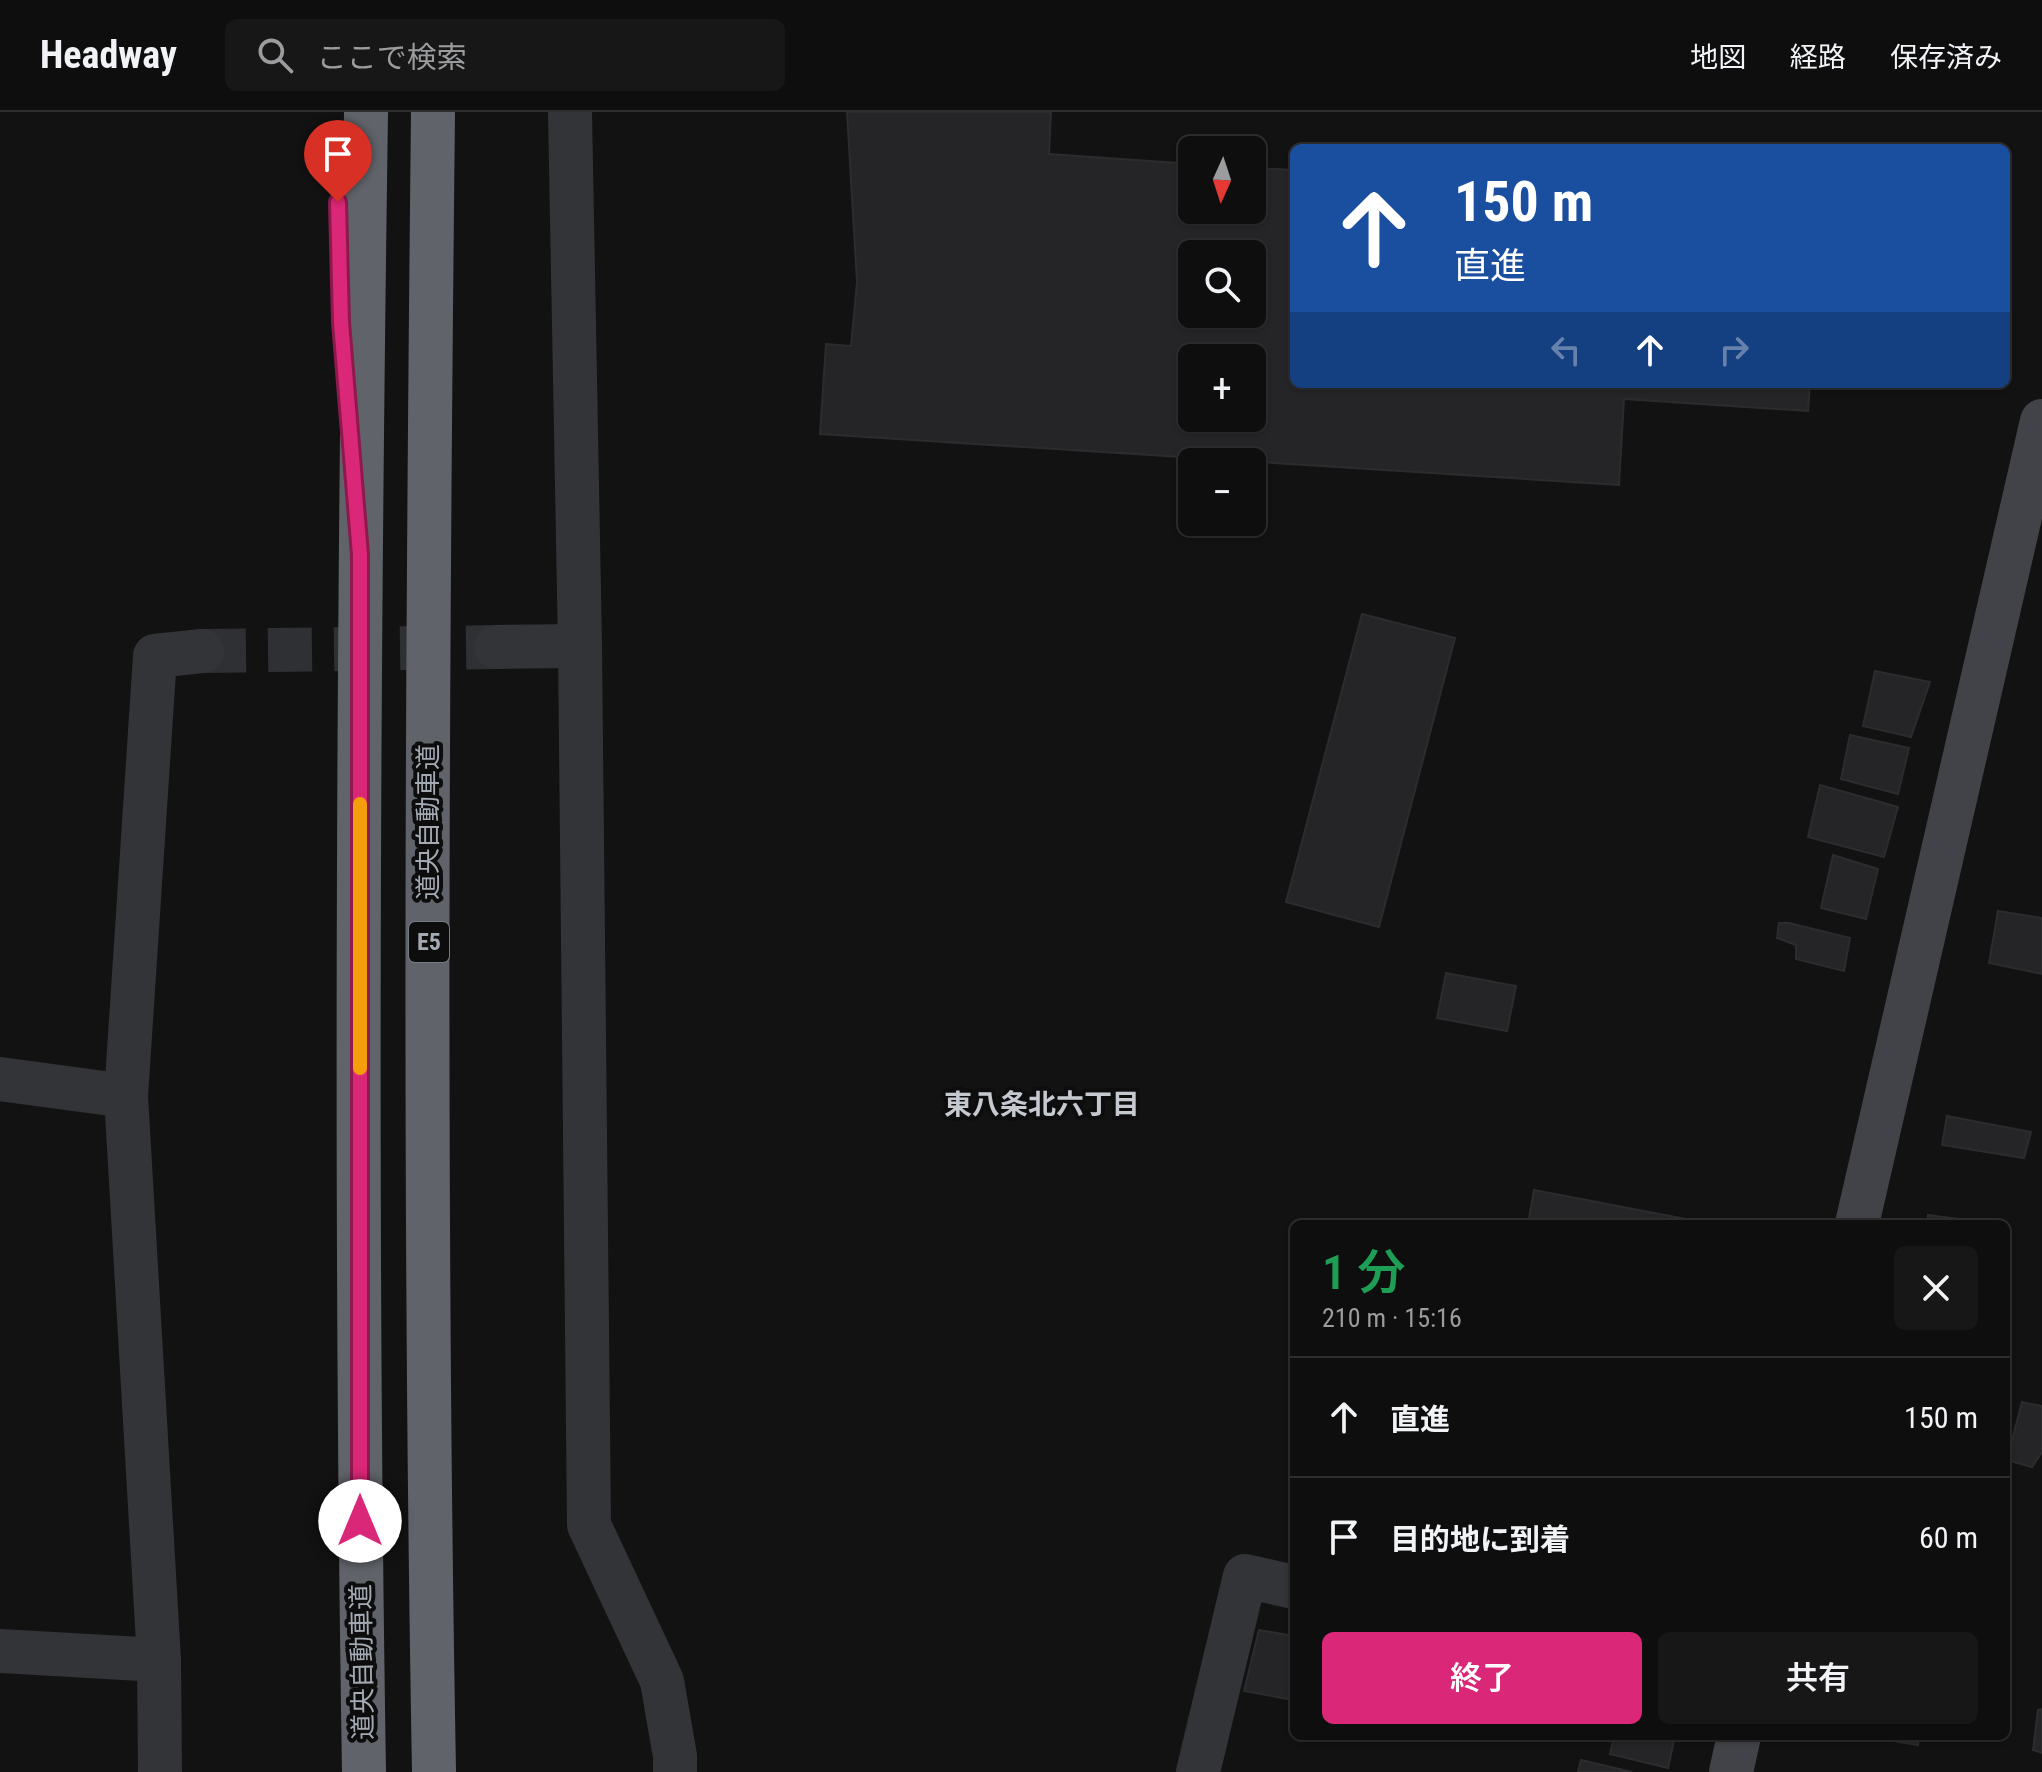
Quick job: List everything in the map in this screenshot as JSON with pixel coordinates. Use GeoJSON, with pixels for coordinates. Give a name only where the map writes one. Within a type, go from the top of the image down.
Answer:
{"type":"FeatureCollection","features":[{"type":"Feature","properties":{"kind":"highway"},"geometry":{"type":"LineString","coordinates":[[336,112],[341,322],[360,555]]}},
{"type":"Feature","properties":{"kind":"highway","name":"道央自動車道"},"geometry":{"type":"LineString","coordinates":[[364,1772],[360,1521],[360,555],[366,112]]}},
{"type":"Feature","properties":{"kind":"highway","name":"道央自動車道"},"geometry":{"type":"LineString","coordinates":[[433,112],[428,586],[430,1521],[434,1772]]}},
{"type":"Feature","properties":{"kind":"street"},"geometry":{"type":"LineString","coordinates":[[570,112],[580,646],[589,1525],[662,1681],[675,1772]]}},
{"type":"Feature","properties":{"kind":"street"},"geometry":{"type":"LineString","coordinates":[[1858,1220],[2042,421]]}},
{"type":"Feature","properties":{"kind":"street"},"geometry":{"type":"LineString","coordinates":[[496,647],[580,646]]}},
{"type":"Feature","properties":{"kind":"street"},"geometry":{"type":"LineString","coordinates":[[160,1772],[159,1660],[126,1096],[155,656],[202,651]]}},
{"type":"Feature","properties":{"kind":"street"},"geometry":{"type":"LineString","coordinates":[[0,1079],[126,1096]]}},
{"type":"Feature","properties":{"kind":"street"},"geometry":{"type":"LineString","coordinates":[[1198,1772],[1245,1576],[1290,1586]]}},
{"type":"Feature","properties":{"kind":"street"},"geometry":{"type":"LineString","coordinates":[[0,1651],[159,1660]]}},
{"type":"Feature","properties":{"kind":"street"},"geometry":{"type":"LineString","coordinates":[[1731,1772],[1738,1740]]}},
{"type":"Feature","properties":{"kind":"building"},"geometry":{"type":"Polygon","coordinates":[[[847,112],[1051,112],[1049,154],[1178,163],[1178,224],[1266,224],[1266,169],[1290,170],[1290,388],[1810,388],[1808,411],[1624,399],[1619,485],[1266,462],[1266,448],[1178,448],[1178,457],[820,434],[826,344],[851,346],[857,282],[847,112]]]}},
{"type":"Feature","properties":{"kind":"building"},"geometry":{"type":"Polygon","coordinates":[[[1362,614],[1455,638],[1379,927],[1286,902],[1362,614]]]}},
{"type":"Feature","properties":{"kind":"building"},"geometry":{"type":"Polygon","coordinates":[[[1875,671],[1930,682],[1911,737],[1863,726],[1875,671]]]}},
{"type":"Feature","properties":{"kind":"building"},"geometry":{"type":"Polygon","coordinates":[[[1850,735],[1909,748],[1898,794],[1841,779],[1850,735]]]}},
{"type":"Feature","properties":{"kind":"building"},"geometry":{"type":"Polygon","coordinates":[[[1820,785],[1898,807],[1884,857],[1808,837],[1820,785]]]}},
{"type":"Feature","properties":{"kind":"building"},"geometry":{"type":"Polygon","coordinates":[[[1833,855],[1878,869],[1866,919],[1821,908],[1833,855]]]}},
{"type":"Feature","properties":{"kind":"building"},"geometry":{"type":"Polygon","coordinates":[[[1998,911],[2042,918],[2042,974],[1989,963],[1998,911]]]}},
{"type":"Feature","properties":{"kind":"building"},"geometry":{"type":"Polygon","coordinates":[[[1779,923],[1850,938],[1844,971],[1796,959],[1796,945],[1777,938],[1779,923]]]}},
{"type":"Feature","properties":{"kind":"building"},"geometry":{"type":"Polygon","coordinates":[[[1446,973],[1516,986],[1507,1031],[1437,1018],[1446,973]]]}},
{"type":"Feature","properties":{"kind":"building"},"geometry":{"type":"Polygon","coordinates":[[[1947,1116],[2031,1132],[2024,1158],[1942,1145],[1947,1116]]]}},
{"type":"Feature","properties":{"kind":"building"},"geometry":{"type":"Polygon","coordinates":[[[1534,1190],[1686,1219],[1686,1220],[1529,1220],[1534,1190]]]}},
{"type":"Feature","properties":{"kind":"building"},"geometry":{"type":"Polygon","coordinates":[[[1928,1215],[1967,1220],[1927,1220],[1928,1215]]]}},
{"type":"Feature","properties":{"kind":"building"},"geometry":{"type":"Polygon","coordinates":[[[2022,1402],[2042,1406],[2042,1452],[2032,1467],[2010,1461],[2010,1448],[2022,1402]]]}},
{"type":"Feature","properties":{"kind":"building"},"geometry":{"type":"Polygon","coordinates":[[[1259,1630],[1290,1635],[1288,1699],[1244,1691],[1259,1630]]]}},
{"type":"Feature","properties":{"kind":"building"},"geometry":{"type":"Polygon","coordinates":[[[2042,1709],[2042,1753],[2033,1750],[2038,1710],[2042,1709]]]}},
{"type":"Feature","properties":{"kind":"building"},"geometry":{"type":"Polygon","coordinates":[[[1613,1740],[1674,1740],[1668,1768],[1610,1754],[1613,1740]]]}},
{"type":"Feature","properties":{"kind":"building"},"geometry":{"type":"Polygon","coordinates":[[[1887,1740],[1919,1740],[1918,1745],[1887,1740]]]}},
{"type":"Feature","properties":{"kind":"building"},"geometry":{"type":"Polygon","coordinates":[[[1581,1760],[1632,1772],[1578,1772],[1581,1760]]]}},
{"type":"Feature","properties":{"kind":"tunnel"},"geometry":{"type":"LineString","coordinates":[[202,651],[496,647]]}},
{"type":"Feature","properties":{"kind":"slow traffic"},"geometry":{"type":"LineString","coordinates":[[360,804],[360,1068]]}},
{"type":"Feature","properties":{"kind":"district","name":"東八条北六丁目"},"geometry":{"type":"Point","coordinates":[1042,1104]}},
{"type":"Feature","properties":{"kind":"route"},"geometry":{"type":"LineString","coordinates":[[338,202],[341,322],[360,555],[360,1521]]}}]}
